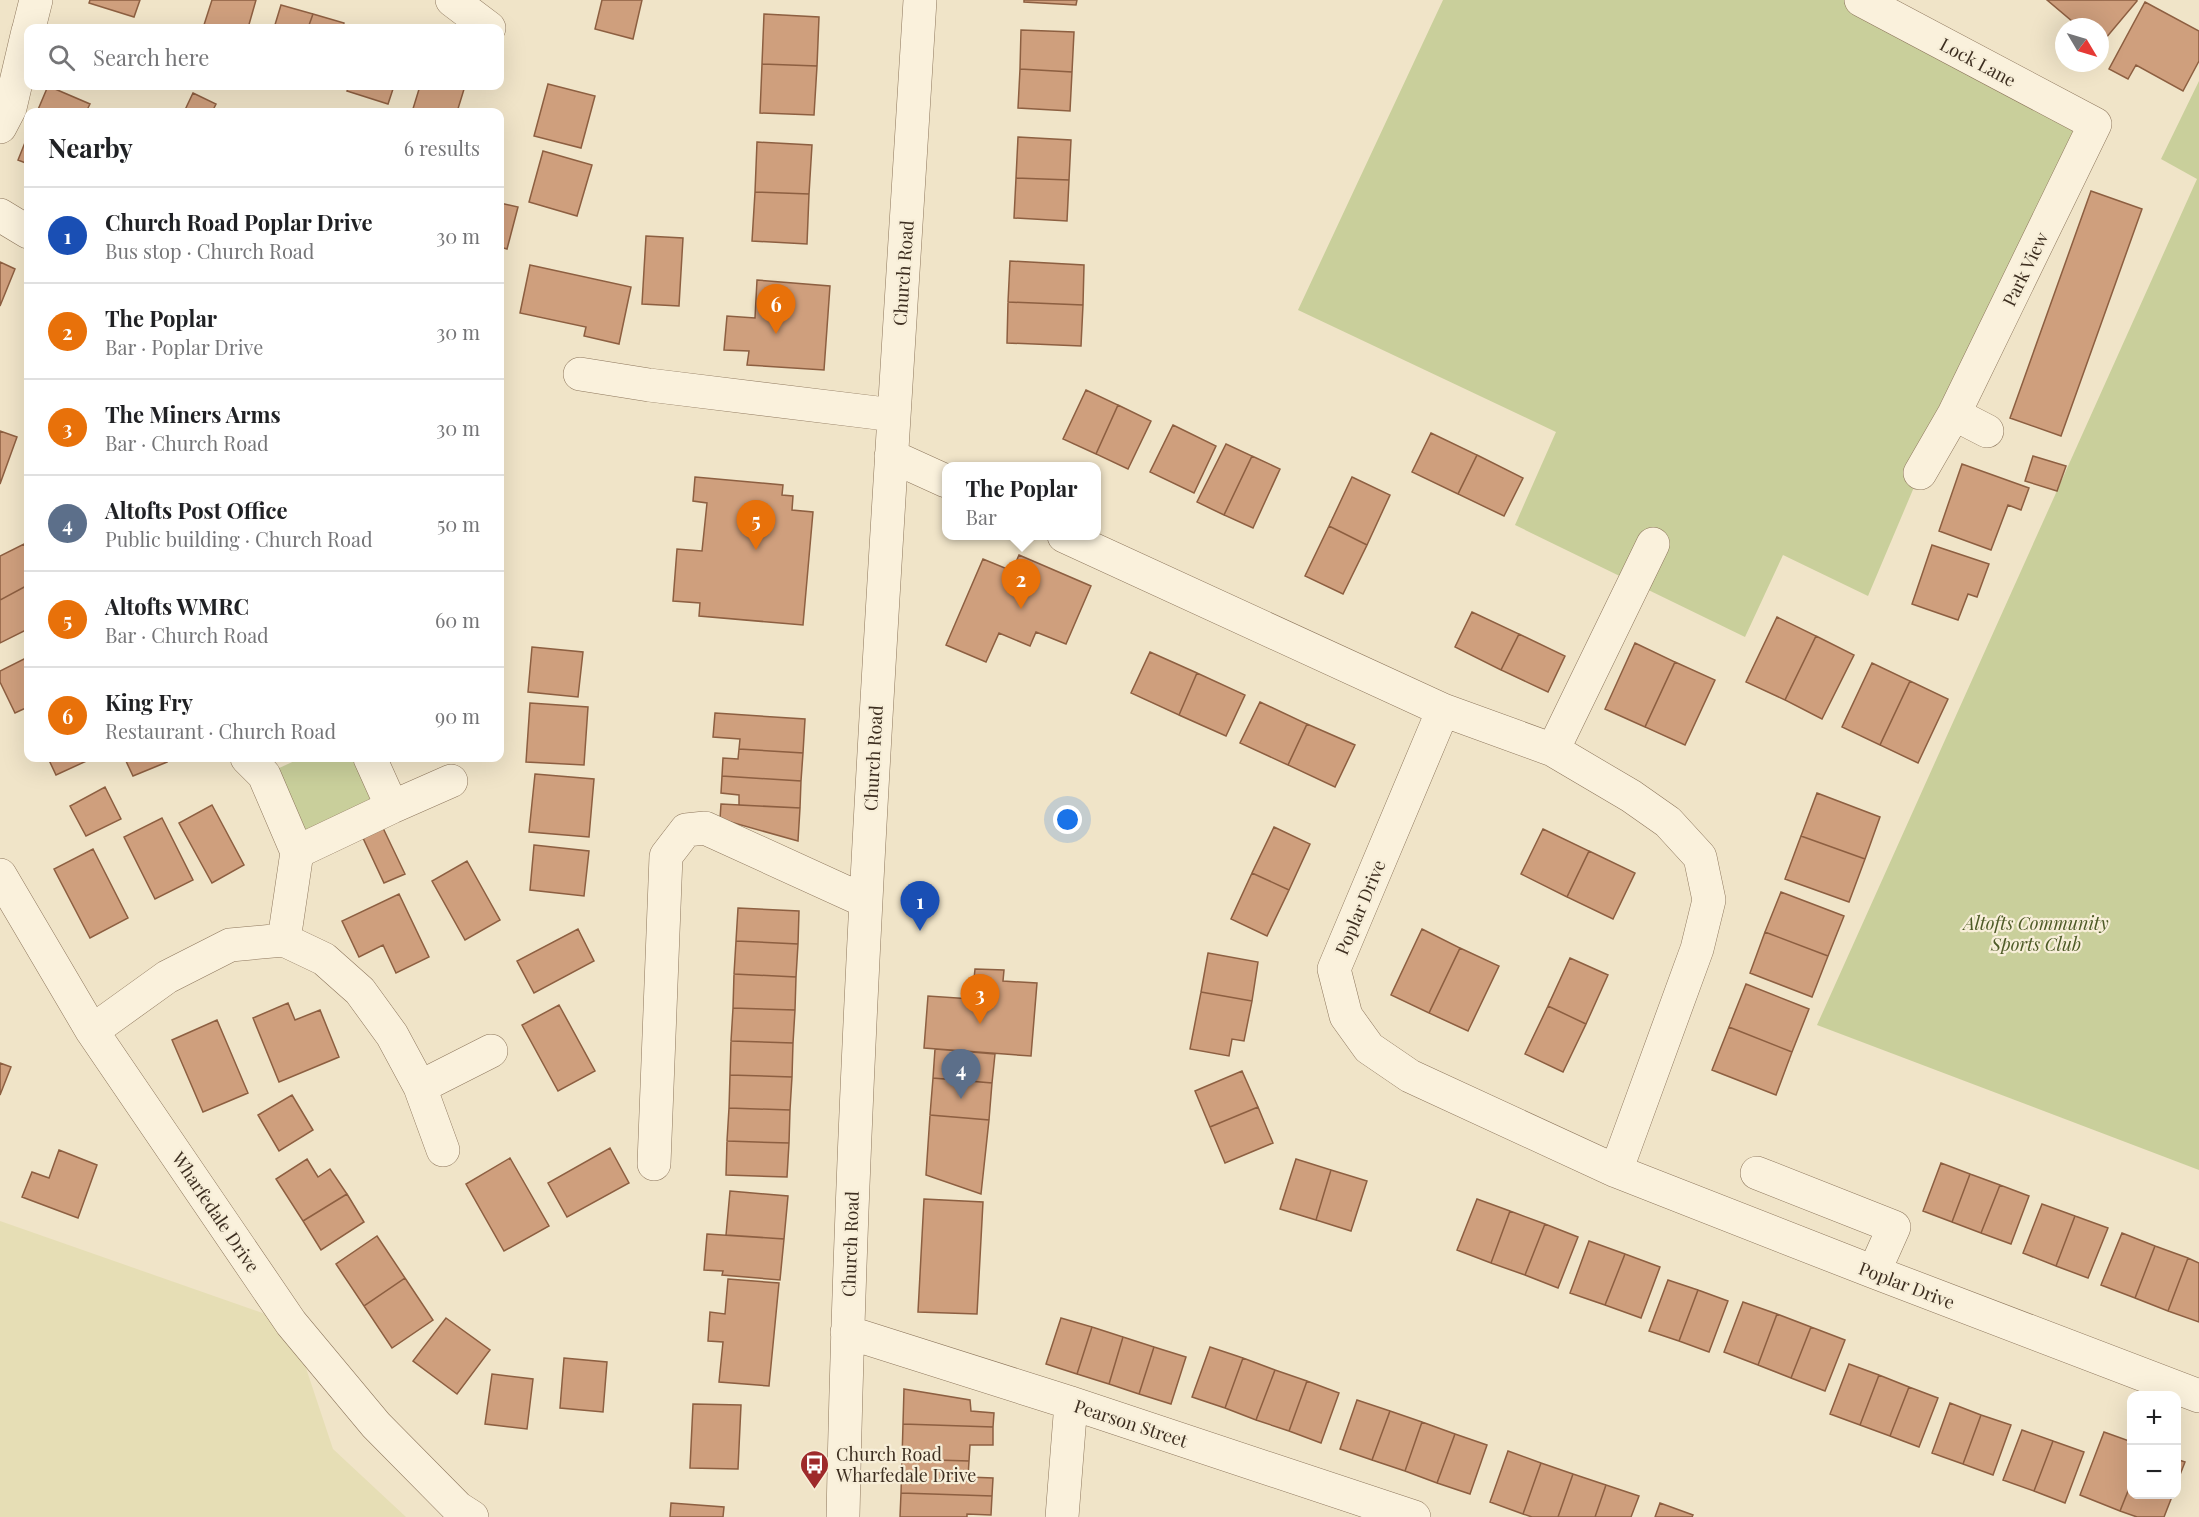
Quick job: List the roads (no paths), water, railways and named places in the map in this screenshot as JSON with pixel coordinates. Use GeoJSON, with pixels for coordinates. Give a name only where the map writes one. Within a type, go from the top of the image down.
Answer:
{"type":"FeatureCollection","features":[{"type":"Feature","properties":{"kind":"street"},"geometry":{"type":"LineString","coordinates":[[30,24],[36,0]]}},
{"type":"Feature","properties":{"kind":"street"},"geometry":{"type":"LineString","coordinates":[[452,0],[482,24]]}},
{"type":"Feature","properties":{"kind":"street","name":"Church Road"},"geometry":{"type":"LineString","coordinates":[[843,1517],[847,1332],[864,901],[920,0]]}},
{"type":"Feature","properties":{"kind":"street","name":"Lock Lane"},"geometry":{"type":"LineString","coordinates":[[1861,0],[2095,124]]}},
{"type":"Feature","properties":{"kind":"street"},"geometry":{"type":"LineString","coordinates":[[0,127],[10,108],[24,51]]}},
{"type":"Feature","properties":{"kind":"street","name":"Park View"},"geometry":{"type":"LineString","coordinates":[[1920,473],[1954,414],[2095,124]]}},
{"type":"Feature","properties":{"kind":"street"},"geometry":{"type":"LineString","coordinates":[[0,215],[24,230]]}},
{"type":"Feature","properties":{"kind":"street"},"geometry":{"type":"LineString","coordinates":[[580,374],[649,385],[894,415]]}},
{"type":"Feature","properties":{"kind":"street"},"geometry":{"type":"LineString","coordinates":[[1954,414],[1987,431]]}},
{"type":"Feature","properties":{"kind":"street"},"geometry":{"type":"LineString","coordinates":[[891,456],[942,479]]}},
{"type":"Feature","properties":{"kind":"street"},"geometry":{"type":"LineString","coordinates":[[1073,540],[1443,710],[1553,750],[1631,796],[1668,822],[1700,857],[1709,900],[1697,949],[1616,1170]]}},
{"type":"Feature","properties":{"kind":"street"},"geometry":{"type":"LineString","coordinates":[[1553,750],[1653,544]]}},
{"type":"Feature","properties":{"kind":"street","name":"Poplar Drive"},"geometry":{"type":"LineString","coordinates":[[1443,710],[1334,969],[1346,1016],[1369,1048],[1410,1076],[1616,1170],[1874,1272],[2199,1396]]}},
{"type":"Feature","properties":{"kind":"street"},"geometry":{"type":"LineString","coordinates":[[251,762],[264,775],[297,852],[284,940]]}},
{"type":"Feature","properties":{"kind":"street"},"geometry":{"type":"LineString","coordinates":[[372,762],[392,807]]}},
{"type":"Feature","properties":{"kind":"street"},"geometry":{"type":"LineString","coordinates":[[297,852],[452,781]]}},
{"type":"Feature","properties":{"kind":"street"},"geometry":{"type":"LineString","coordinates":[[654,1164],[666,856],[686,830],[705,828],[864,901]]}},
{"type":"Feature","properties":{"kind":"street","name":"Wharfedale Drive"},"geometry":{"type":"LineString","coordinates":[[0,875],[92,1031],[291,1323],[376,1425],[458,1508],[472,1517]]}},
{"type":"Feature","properties":{"kind":"street"},"geometry":{"type":"LineString","coordinates":[[92,1031],[167,976],[230,945],[284,940],[324,959],[360,991],[392,1035],[420,1087],[444,1150]]}},
{"type":"Feature","properties":{"kind":"street"},"geometry":{"type":"LineString","coordinates":[[420,1087],[491,1051]]}},
{"type":"Feature","properties":{"kind":"street"},"geometry":{"type":"LineString","coordinates":[[1757,1173],[1894,1227],[1874,1272]]}},
{"type":"Feature","properties":{"kind":"street","name":"Pearson Street"},"geometry":{"type":"LineString","coordinates":[[847,1332],[1071,1403],[1414,1517]]}},
{"type":"Feature","properties":{"kind":"street"},"geometry":{"type":"LineString","coordinates":[[1062,1517],[1071,1403]]}},
{"type":"Feature","properties":{"kind":"place","name":"King Fry"},"geometry":{"type":"Point","coordinates":[776,334]}},
{"type":"Feature","properties":{"kind":"place","name":"Altofts WMRC"},"geometry":{"type":"Point","coordinates":[756,550]}},
{"type":"Feature","properties":{"kind":"place","name":"The Poplar"},"geometry":{"type":"Point","coordinates":[1021,609]}},
{"type":"Feature","properties":{"kind":"place","name":"Church Road Poplar Drive"},"geometry":{"type":"Point","coordinates":[920,931]}},
{"type":"Feature","properties":{"kind":"place","name":"The Miners Arms"},"geometry":{"type":"Point","coordinates":[980,1024]}},
{"type":"Feature","properties":{"kind":"place","name":"Altofts Post Office"},"geometry":{"type":"Point","coordinates":[961,1099]}},
{"type":"Feature","properties":{"kind":"place","name":"Church Road Wharfedale Drive"},"geometry":{"type":"Point","coordinates":[815,1490]}},
{"type":"Feature","properties":{"kind":"park label","name":"Altofts Community Sports Club"},"geometry":{"type":"Point","coordinates":[2036,933]}}]}
